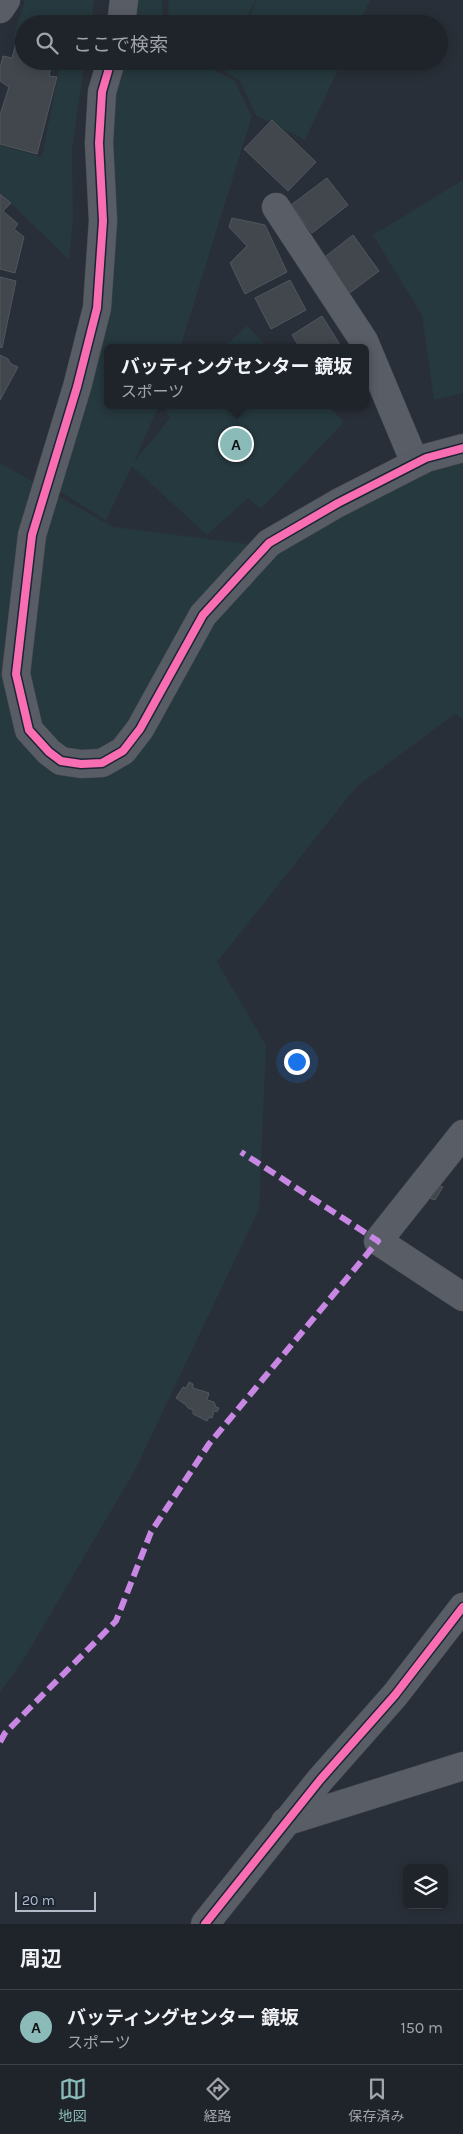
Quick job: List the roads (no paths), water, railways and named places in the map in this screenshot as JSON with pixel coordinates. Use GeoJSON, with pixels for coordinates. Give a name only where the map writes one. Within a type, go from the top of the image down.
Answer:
{"type":"FeatureCollection","features":[{"type":"Feature","properties":{"kind":"street"},"geometry":{"type":"LineString","coordinates":[[0,9],[6,0]]}},
{"type":"Feature","properties":{"kind":"street"},"geometry":{"type":"LineString","coordinates":[[122,15],[124,0]]}},
{"type":"Feature","properties":{"kind":"street"},"geometry":{"type":"LineString","coordinates":[[108,70],[102,92],[99,143],[103,221],[97,308],[77,387],[32,534],[16,674],[29,730],[49,752],[61,761],[81,764],[102,763],[123,751],[140,729],[203,616],[269,543],[338,503],[415,463],[463,448]]}},
{"type":"Feature","properties":{"kind":"street"},"geometry":{"type":"LineString","coordinates":[[276,207],[365,344]]}},
{"type":"Feature","properties":{"kind":"street"},"geometry":{"type":"LineString","coordinates":[[369,354],[415,463]]}},
{"type":"Feature","properties":{"kind":"street"},"geometry":{"type":"LineString","coordinates":[[463,1134],[378,1241],[463,1297]]}},
{"type":"Feature","properties":{"kind":"street"},"geometry":{"type":"LineString","coordinates":[[205,1924],[285,1822],[395,1695],[463,1607]]}},
{"type":"Feature","properties":{"kind":"street"},"geometry":{"type":"LineString","coordinates":[[285,1822],[463,1766]]}},
{"type":"Feature","properties":{"kind":"place","name":"バッティングセンター 鏡坂"},"geometry":{"type":"Point","coordinates":[236,444]}}]}
